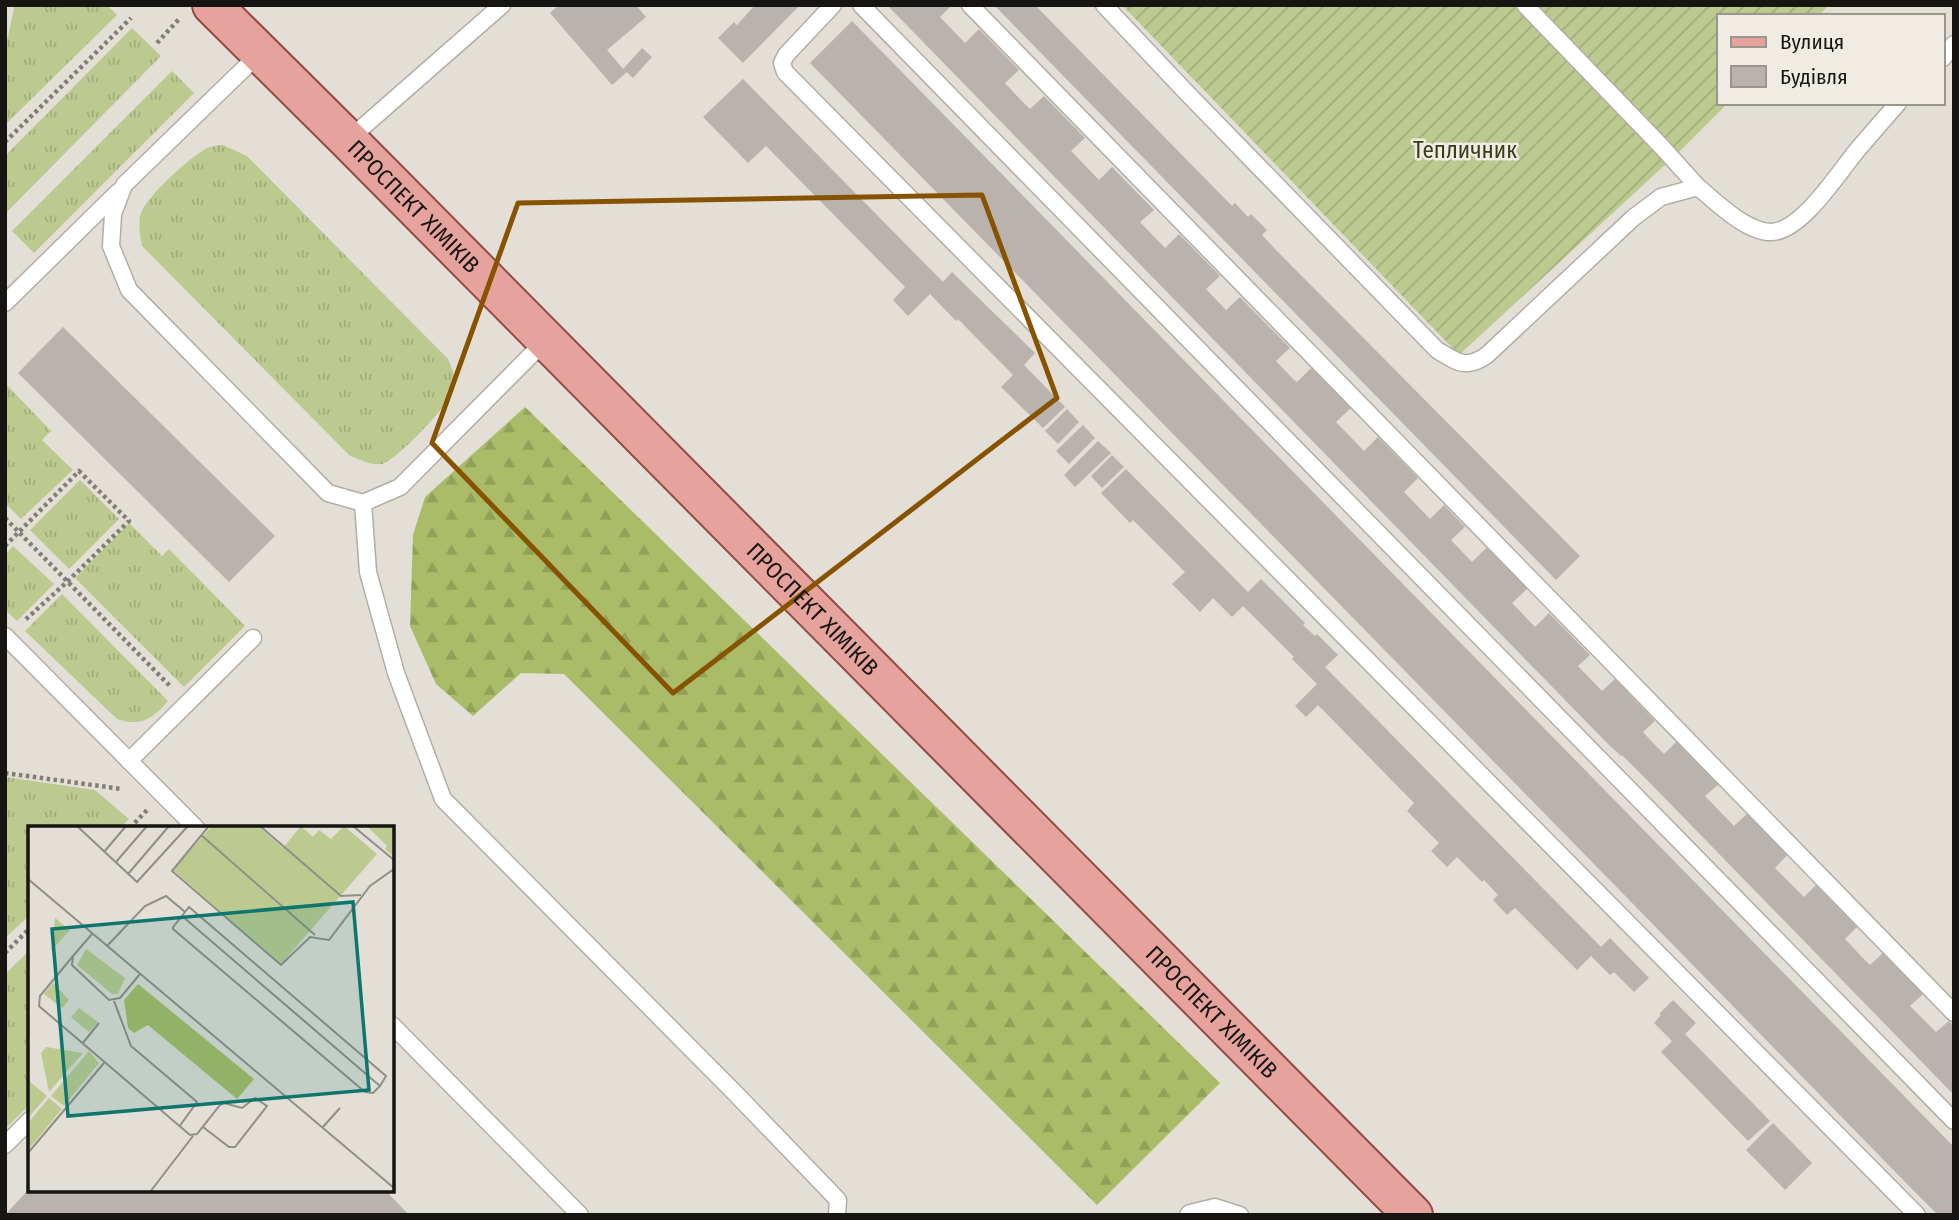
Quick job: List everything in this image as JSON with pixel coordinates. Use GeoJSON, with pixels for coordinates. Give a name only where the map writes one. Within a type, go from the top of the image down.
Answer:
{"type":"FeatureCollection","features":[{"type":"Feature","properties":{"kind":"main road","name":"ПРОСПЕКТ ХІМІКІВ"},"geometry":{"type":"LineString","coordinates":[[197,10],[260,53],[348,140],[1413,1215]]}},
{"type":"Feature","properties":{"kind":"lane"},"geometry":{"type":"LineString","coordinates":[[348,140],[502,5]]}},
{"type":"Feature","properties":{"kind":"lane"},"geometry":{"type":"LineString","coordinates":[[833,5],[783,59],[785,72],[1917,1215]]}},
{"type":"Feature","properties":{"kind":"lane"},"geometry":{"type":"LineString","coordinates":[[861,5],[1954,1122]]}},
{"type":"Feature","properties":{"kind":"lane"},"geometry":{"type":"LineString","coordinates":[[970,5],[1954,1013]]}},
{"type":"Feature","properties":{"kind":"lane"},"geometry":{"type":"LineString","coordinates":[[1104,5],[1437,350],[1460,363],[1476,362],[1487,355],[1633,218],[1661,197],[1698,187]]}},
{"type":"Feature","properties":{"kind":"lane"},"geometry":{"type":"LineString","coordinates":[[1525,5],[1698,187],[1756,230],[1785,230],[1821,197],[1857,149],[1896,105]]}},
{"type":"Feature","properties":{"kind":"lane"},"geometry":{"type":"LineString","coordinates":[[5,303],[260,53]]}},
{"type":"Feature","properties":{"kind":"lane"},"geometry":{"type":"LineString","coordinates":[[124,185],[113,214],[111,246],[129,290],[328,494],[363,503],[400,487],[545,341]]}},
{"type":"Feature","properties":{"kind":"lane"},"geometry":{"type":"LineString","coordinates":[[363,503],[368,572],[396,673],[443,799],[838,1200],[837,1215]]}},
{"type":"Feature","properties":{"kind":"lane"},"geometry":{"type":"LineString","coordinates":[[6,637],[194,826]]}},
{"type":"Feature","properties":{"kind":"lane"},"geometry":{"type":"LineString","coordinates":[[129,761],[253,638]]}},
{"type":"Feature","properties":{"kind":"lane"},"geometry":{"type":"LineString","coordinates":[[394,1027],[580,1215]]}},
{"type":"Feature","properties":{"kind":"lane"},"geometry":{"type":"LineString","coordinates":[[5,1145],[28,1122]]}},
{"type":"Feature","properties":{"kind":"lane"},"geometry":{"type":"LineString","coordinates":[[1188,1215],[1215,1208],[1240,1215]]}},
{"type":"Feature","properties":{"kind":"path"},"geometry":{"type":"LineString","coordinates":[[157,43],[197,10]]}},
{"type":"Feature","properties":{"kind":"path"},"geometry":{"type":"LineString","coordinates":[[5,142],[131,18]]}},
{"type":"Feature","properties":{"kind":"path"},"geometry":{"type":"LineString","coordinates":[[5,546],[79,471],[129,522],[6,637]]}},
{"type":"Feature","properties":{"kind":"path"},"geometry":{"type":"LineString","coordinates":[[5,518],[187,703]]}},
{"type":"Feature","properties":{"kind":"path"},"geometry":{"type":"LineString","coordinates":[[5,773],[163,795]]}},
{"type":"Feature","properties":{"kind":"path"},"geometry":{"type":"LineString","coordinates":[[5,953],[28,930]]}},
{"type":"Feature","properties":{"kind":"highlighted area"},"geometry":{"type":"Polygon","coordinates":[[[982,195],[1057,398],[673,693],[432,443],[518,203],[982,195]]]}},
{"type":"Feature","properties":{"kind":"green space"},"geometry":{"type":"Polygon","coordinates":[[[15,5],[107,5],[117,15],[5,125],[5,49],[15,5]]]}},
{"type":"Feature","properties":{"kind":"green space","name":"Тепличник"},"geometry":{"type":"Polygon","coordinates":[[[1122,5],[1829,5],[1820,14],[1717,14],[1717,105],[1726,105],[1679,152],[1459,355],[1122,5]]]}},
{"type":"Feature","properties":{"kind":"green space"},"geometry":{"type":"Polygon","coordinates":[[[132,28],[161,56],[5,214],[5,156],[132,28]]]}},
{"type":"Feature","properties":{"kind":"green space"},"geometry":{"type":"Polygon","coordinates":[[[172,71],[194,93],[34,253],[12,231],[172,71]]]}},
{"type":"Feature","properties":{"kind":"green space"},"geometry":{"type":"Polygon","coordinates":[[[223,145],[247,156],[448,359],[455,382],[450,397],[422,431],[389,461],[374,464],[350,456],[142,246],[140,217],[151,197],[180,168],[200,153],[209,147],[223,145]]]}},
{"type":"Feature","properties":{"kind":"green space"},"geometry":{"type":"Polygon","coordinates":[[[5,383],[51,431],[42,440],[73,470],[21,519],[5,503],[5,383]]]}},
{"type":"Feature","properties":{"kind":"green space"},"geometry":{"type":"Polygon","coordinates":[[[525,407],[1220,1083],[1097,1205],[564,674],[521,673],[473,716],[436,684],[410,626],[413,535],[425,497],[525,407]]]}},
{"type":"Feature","properties":{"kind":"green space"},"geometry":{"type":"Polygon","coordinates":[[[80,480],[119,519],[69,569],[30,530],[80,480]]]}},
{"type":"Feature","properties":{"kind":"green space"},"geometry":{"type":"Polygon","coordinates":[[[129,523],[162,556],[169,549],[245,626],[184,687],[75,578],[129,523]]]}},
{"type":"Feature","properties":{"kind":"green space"},"geometry":{"type":"Polygon","coordinates":[[[13,546],[54,584],[17,621],[5,610],[5,555],[13,546]]]}},
{"type":"Feature","properties":{"kind":"green space"},"geometry":{"type":"Polygon","coordinates":[[[62,594],[168,701],[157,713],[139,722],[117,719],[25,631],[62,594]]]}},
{"type":"Feature","properties":{"kind":"green space"},"geometry":{"type":"Polygon","coordinates":[[[5,777],[95,790],[129,819],[122,826],[28,826],[28,917],[5,938],[5,777]]]}},
{"type":"Feature","properties":{"kind":"green space"},"geometry":{"type":"Polygon","coordinates":[[[28,952],[28,1106],[5,1129],[5,974],[28,952]]]}},
{"type":"Feature","properties":{"kind":"building"},"geometry":{"type":"Polygon","coordinates":[[[559,5],[636,5],[646,17],[607,50],[623,69],[642,48],[652,57],[633,78],[627,72],[612,85],[550,13],[559,5]]]}},
{"type":"Feature","properties":{"kind":"building"},"geometry":{"type":"Polygon","coordinates":[[[755,5],[800,5],[743,63],[718,38],[734,22],[737,25],[755,5]]]}},
{"type":"Feature","properties":{"kind":"building"},"geometry":{"type":"Polygon","coordinates":[[[887,5],[952,5],[940,17],[965,43],[979,29],[1019,70],[1005,83],[1017,96],[1030,109],[1044,96],[1085,138],[1071,151],[1099,180],[1112,167],[1154,210],[1140,222],[1165,248],[1179,234],[1220,276],[1206,289],[1226,310],[1240,297],[1290,348],[1276,361],[1293,379],[1297,382],[1311,368],[1351,408],[1336,422],[1364,451],[1378,437],[1418,478],[1404,492],[1430,519],[1444,505],[1465,527],[1451,540],[1472,562],[1487,547],[1528,588],[1512,603],[1535,627],[1549,613],[1590,655],[1578,666],[1602,691],[1615,679],[1655,721],[1643,732],[1656,746],[1664,754],[1677,741],[1719,784],[1705,796],[1734,826],[1748,813],[1788,854],[1775,868],[1804,897],[1816,885],[1857,927],[1845,939],[1860,955],[1870,965],[1883,953],[1924,993],[1910,1006],[1936,1032],[1949,1021],[1954,1026],[1954,1095],[1651,784],[1609,745],[887,5]]]}},
{"type":"Feature","properties":{"kind":"building"},"geometry":{"type":"Polygon","coordinates":[[[994,5],[1035,5],[1232,206],[1235,203],[1248,217],[1251,214],[1267,230],[1262,235],[1275,249],[1580,556],[1556,580],[994,5]]]}},
{"type":"Feature","properties":{"kind":"building"},"geometry":{"type":"Polygon","coordinates":[[[852,21],[1954,1147],[1954,1215],[1938,1215],[1911,1188],[810,63],[852,21]]]}},
{"type":"Feature","properties":{"kind":"building"},"geometry":{"type":"Polygon","coordinates":[[[743,79],[943,282],[952,272],[1035,353],[1024,365],[1065,407],[1043,428],[1001,387],[1013,375],[958,319],[956,321],[930,294],[908,316],[893,300],[905,287],[766,146],[748,163],[703,117],[743,79]]]}},
{"type":"Feature","properties":{"kind":"building"},"geometry":{"type":"Polygon","coordinates":[[[63,327],[275,536],[229,582],[18,373],[63,327]]]}},
{"type":"Feature","properties":{"kind":"building"},"geometry":{"type":"Polygon","coordinates":[[[1067,409],[1079,422],[1058,444],[1045,431],[1067,409]]]}},
{"type":"Feature","properties":{"kind":"building"},"geometry":{"type":"Polygon","coordinates":[[[1083,425],[1095,438],[1069,464],[1056,451],[1083,425]]]}},
{"type":"Feature","properties":{"kind":"building"},"geometry":{"type":"Polygon","coordinates":[[[1098,441],[1111,453],[1075,487],[1064,475],[1098,441]]]}},
{"type":"Feature","properties":{"kind":"building"},"geometry":{"type":"Polygon","coordinates":[[[1112,455],[1124,467],[1102,488],[1091,476],[1112,455]]]}},
{"type":"Feature","properties":{"kind":"building"},"geometry":{"type":"Polygon","coordinates":[[[1126,469],[1248,592],[1261,579],[1305,623],[1303,625],[1315,636],[1317,634],[1338,655],[1325,667],[1601,947],[1610,938],[1649,978],[1634,992],[1614,972],[1610,975],[1591,956],[1577,970],[1515,908],[1507,915],[1493,900],[1498,895],[1457,857],[1447,867],[1431,851],[1439,843],[1407,811],[1414,803],[1318,705],[1306,717],[1295,706],[1317,684],[1292,659],[1294,657],[1243,606],[1232,617],[1213,598],[1200,612],[1172,584],[1185,572],[1133,520],[1130,523],[1101,493],[1126,469]]]}},
{"type":"Feature","properties":{"kind":"building"},"geometry":{"type":"Polygon","coordinates":[[[1673,1000],[1696,1023],[1685,1034],[1770,1121],[1748,1141],[1661,1052],[1672,1041],[1654,1023],[1673,1000]]]}},
{"type":"Feature","properties":{"kind":"building"},"geometry":{"type":"Polygon","coordinates":[[[1773,1123],[1812,1163],[1785,1190],[1746,1150],[1773,1123]]]}},
{"type":"Feature","properties":{"kind":"building"},"geometry":{"type":"Polygon","coordinates":[[[28,1190],[387,1192],[409,1215],[5,1215],[28,1190]]]}}]}
